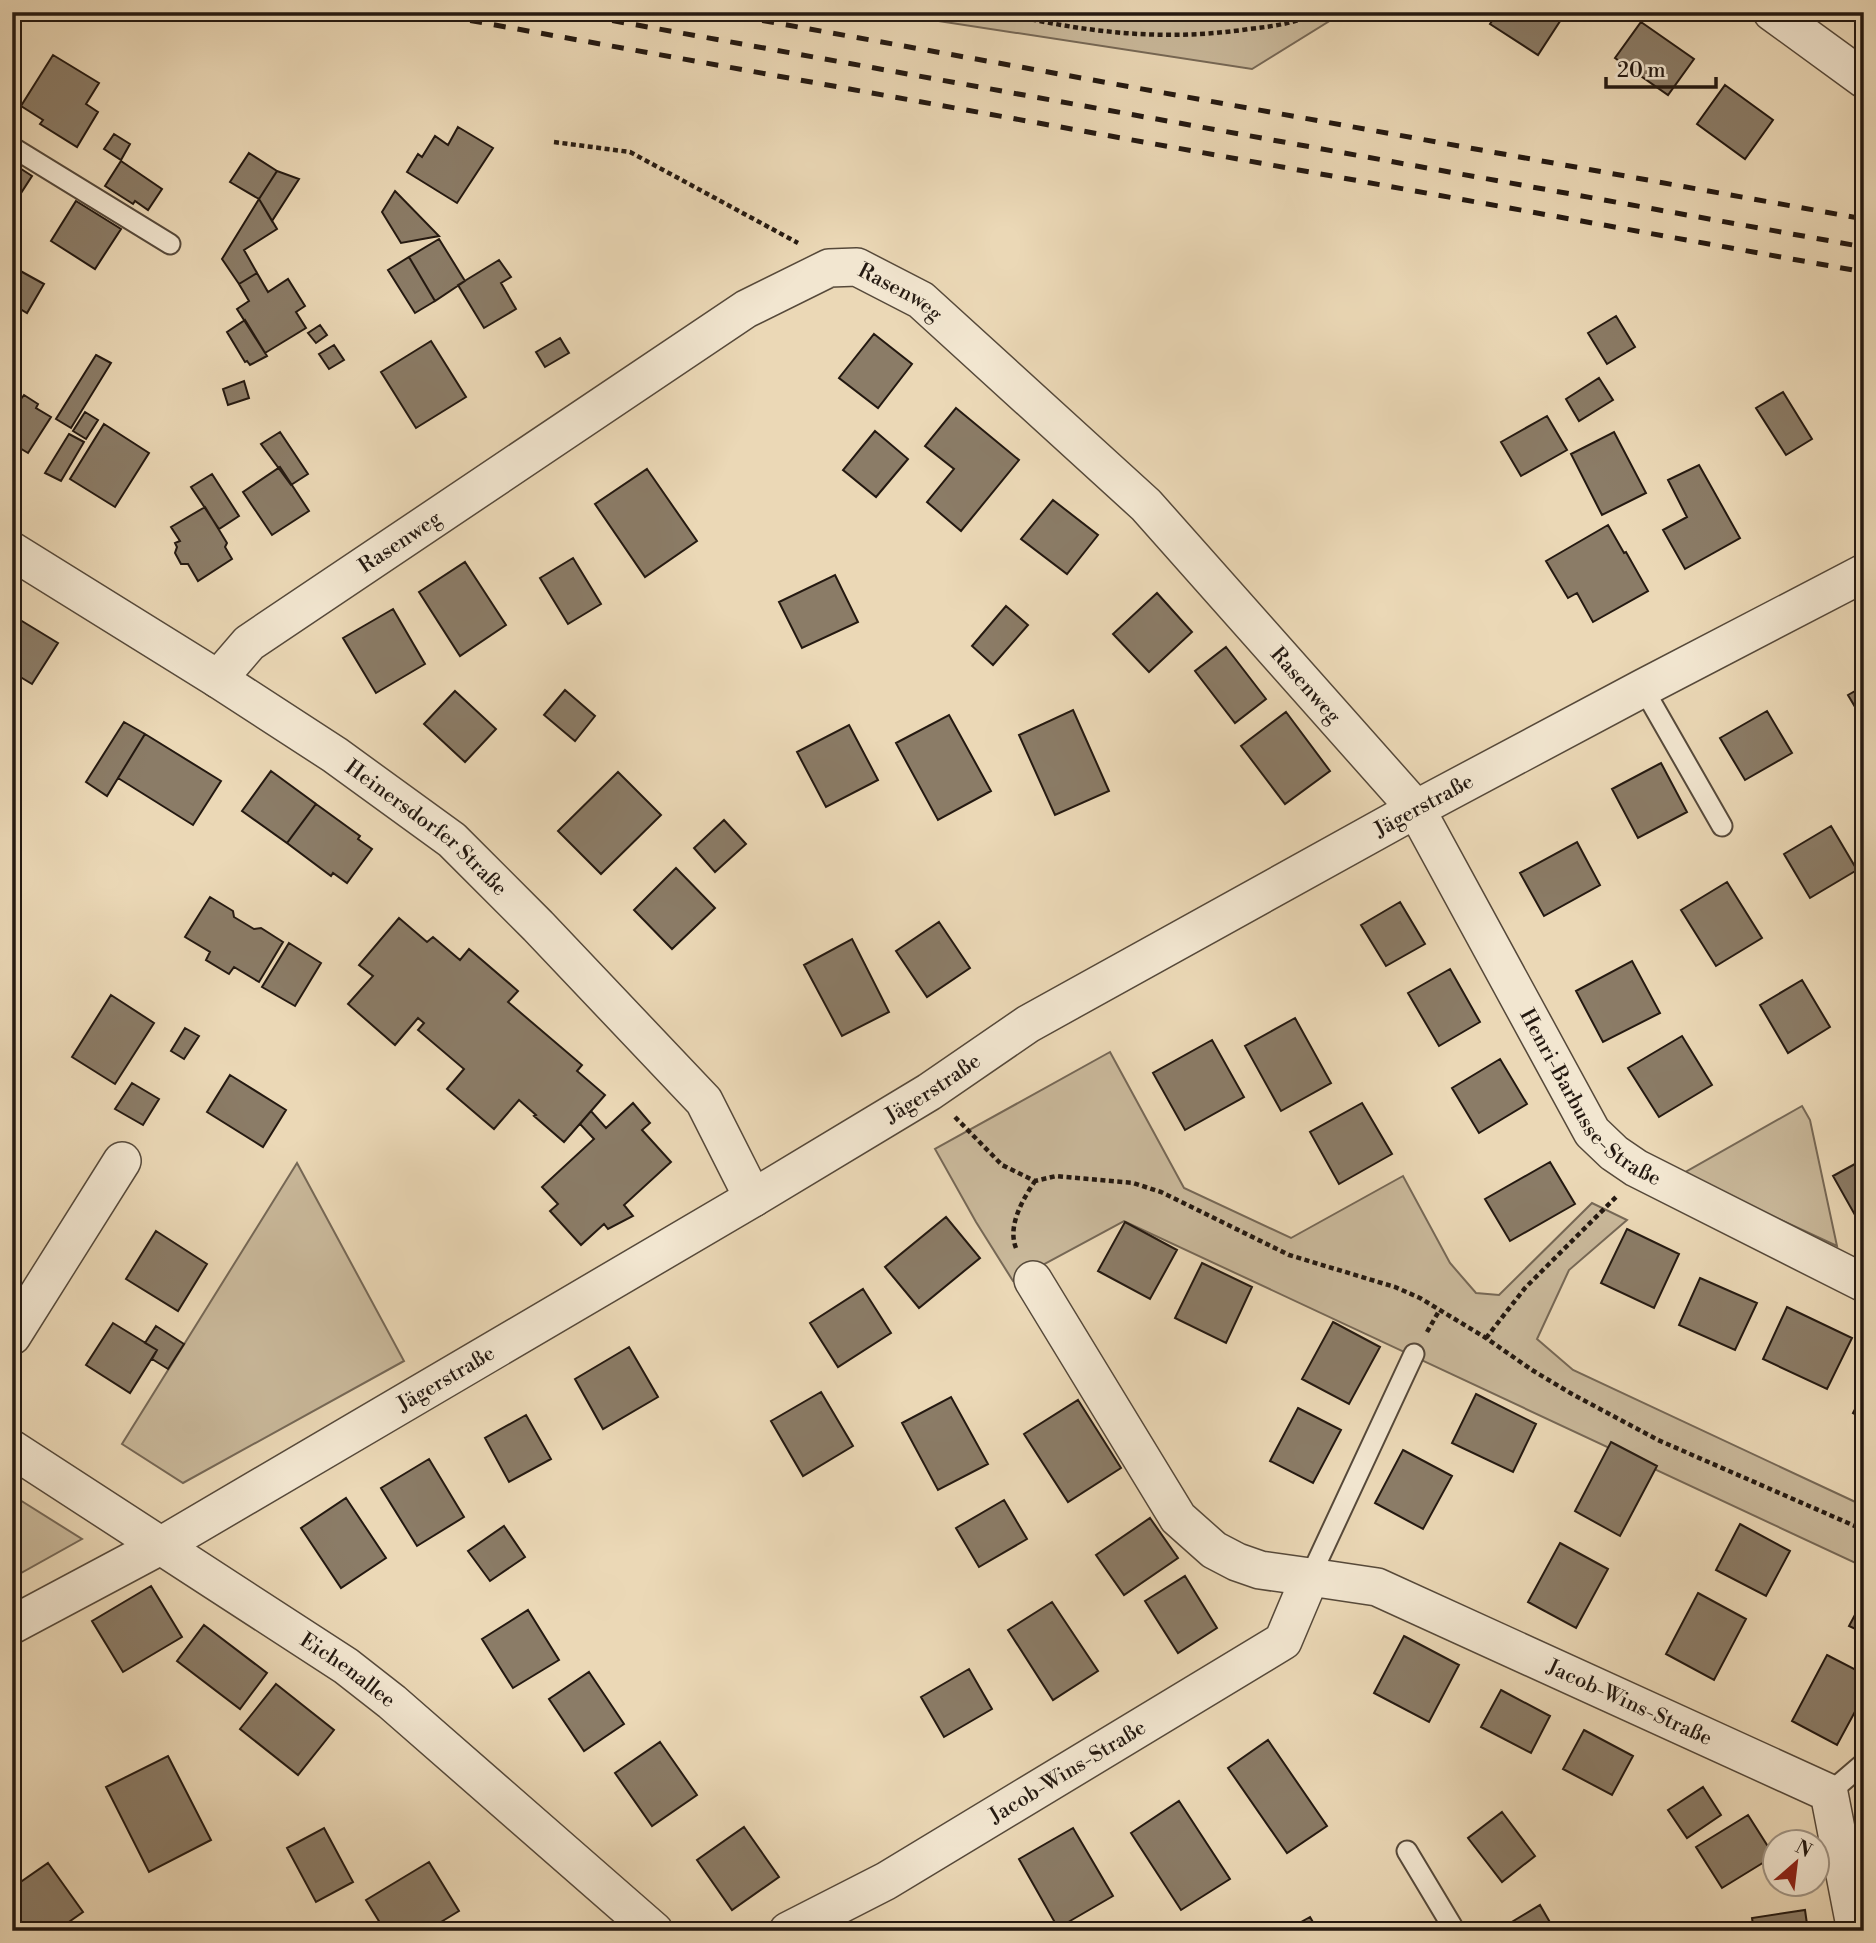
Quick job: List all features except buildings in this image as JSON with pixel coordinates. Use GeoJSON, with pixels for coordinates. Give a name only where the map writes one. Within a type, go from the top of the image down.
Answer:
{"type":"FeatureCollection","features":[{"type":"Feature","properties":{"kind":"street"},"geometry":{"type":"LineString","coordinates":[[1772,12],[1864,79]]}},
{"type":"Feature","properties":{"kind":"street","name":"Rasenweg"},"geometry":{"type":"LineString","coordinates":[[218,679],[249,643],[734,316],[829,268],[857,267],[921,300],[1146,505],[1416,809]]}},
{"type":"Feature","properties":{"kind":"street","name":"Heinersdorfer Straße"},"geometry":{"type":"LineString","coordinates":[[12,551],[335,755],[453,841],[538,926],[704,1101],[753,1198]]}},
{"type":"Feature","properties":{"kind":"street","name":"Jägerstraße"},"geometry":{"type":"LineString","coordinates":[[12,1625],[162,1545],[753,1198],[929,1092],[1028,1024],[1416,809],[1864,573]]}},
{"type":"Feature","properties":{"kind":"street","name":"Henri-Barbusse-Straße"},"geometry":{"type":"LineString","coordinates":[[1416,809],[1592,1132],[1614,1153],[1636,1168],[1864,1283]]}},
{"type":"Feature","properties":{"kind":"street"},"geometry":{"type":"LineString","coordinates":[[12,1336],[122,1161]]}},
{"type":"Feature","properties":{"kind":"street","name":"Jacob-Wins-Straße"},"geometry":{"type":"LineString","coordinates":[[1033,1280],[1178,1518],[1214,1550],[1259,1570],[1377,1587],[1829,1793]]}},
{"type":"Feature","properties":{"kind":"street","name":"Eichenallee"},"geometry":{"type":"LineString","coordinates":[[12,1449],[355,1673],[392,1702],[654,1931]]}},
{"type":"Feature","properties":{"kind":"street","name":"Jacob-Wins-Straße"},"geometry":{"type":"LineString","coordinates":[[788,1931],[886,1881],[1283,1641],[1310,1577]]}},
{"type":"Feature","properties":{"kind":"street"},"geometry":{"type":"LineString","coordinates":[[1829,1793],[1856,1931]]}},
{"type":"Feature","properties":{"kind":"lane"},"geometry":{"type":"LineString","coordinates":[[12,147],[170,244]]}},
{"type":"Feature","properties":{"kind":"lane"},"geometry":{"type":"LineString","coordinates":[[1643,688],[1722,826]]}},
{"type":"Feature","properties":{"kind":"lane","name":"Jacob-Wins-Straße"},"geometry":{"type":"LineString","coordinates":[[1310,1577],[1414,1354]]}},
{"type":"Feature","properties":{"kind":"lane"},"geometry":{"type":"LineString","coordinates":[[1829,1793],[1864,1763]]}},
{"type":"Feature","properties":{"kind":"lane"},"geometry":{"type":"LineString","coordinates":[[1407,1851],[1455,1931]]}},
{"type":"Feature","properties":{"kind":"path"},"geometry":{"type":"LineString","coordinates":[[998,12],[1113,33],[1203,36],[1297,23],[1321,12]]}},
{"type":"Feature","properties":{"kind":"path"},"geometry":{"type":"LineString","coordinates":[[1042,20],[1044,12]]}},
{"type":"Feature","properties":{"kind":"path"},"geometry":{"type":"LineString","coordinates":[[554,142],[630,152],[797,242],[829,268]]}},
{"type":"Feature","properties":{"kind":"path"},"geometry":{"type":"LineString","coordinates":[[929,1092],[1002,1164],[1035,1181],[1056,1176],[1132,1183],[1161,1192],[1289,1255],[1395,1287],[1420,1298],[1572,1394],[1658,1440],[1864,1530]]}},
{"type":"Feature","properties":{"kind":"path"},"geometry":{"type":"LineString","coordinates":[[1486,1338],[1525,1288],[1618,1195],[1636,1168]]}},
{"type":"Feature","properties":{"kind":"path"},"geometry":{"type":"LineString","coordinates":[[1033,1280],[1013,1242],[1015,1222],[1023,1199],[1035,1181]]}},
{"type":"Feature","properties":{"kind":"shaded area"},"geometry":{"type":"Polygon","coordinates":[[[880,12],[1344,12],[1252,69],[880,12]]]}},
{"type":"Feature","properties":{"kind":"shaded area"},"geometry":{"type":"Polygon","coordinates":[[[1110,1052],[1184,1188],[1291,1238],[1403,1176],[1450,1263],[1476,1293],[1499,1295],[1592,1203],[1627,1220],[1569,1270],[1537,1339],[1573,1370],[1864,1506],[1864,1567],[1124,1221],[1013,1281],[935,1149],[1110,1052]]]}},
{"type":"Feature","properties":{"kind":"shaded area"},"geometry":{"type":"Polygon","coordinates":[[[1802,1106],[1810,1120],[1837,1246],[1682,1174],[1802,1106]]]}},
{"type":"Feature","properties":{"kind":"shaded area"},"geometry":{"type":"Polygon","coordinates":[[[297,1163],[404,1361],[183,1483],[122,1444],[297,1163]]]}},
{"type":"Feature","properties":{"kind":"shaded area"},"geometry":{"type":"Polygon","coordinates":[[[12,1495],[82,1539],[12,1578],[12,1495]]]}},
{"type":"Feature","properties":{"kind":"railway"},"geometry":{"type":"LineString","coordinates":[[423,12],[1864,272]]}},
{"type":"Feature","properties":{"kind":"railway"},"geometry":{"type":"LineString","coordinates":[[565,12],[1864,247]]}},
{"type":"Feature","properties":{"kind":"railway"},"geometry":{"type":"LineString","coordinates":[[715,12],[1864,219]]}}]}
